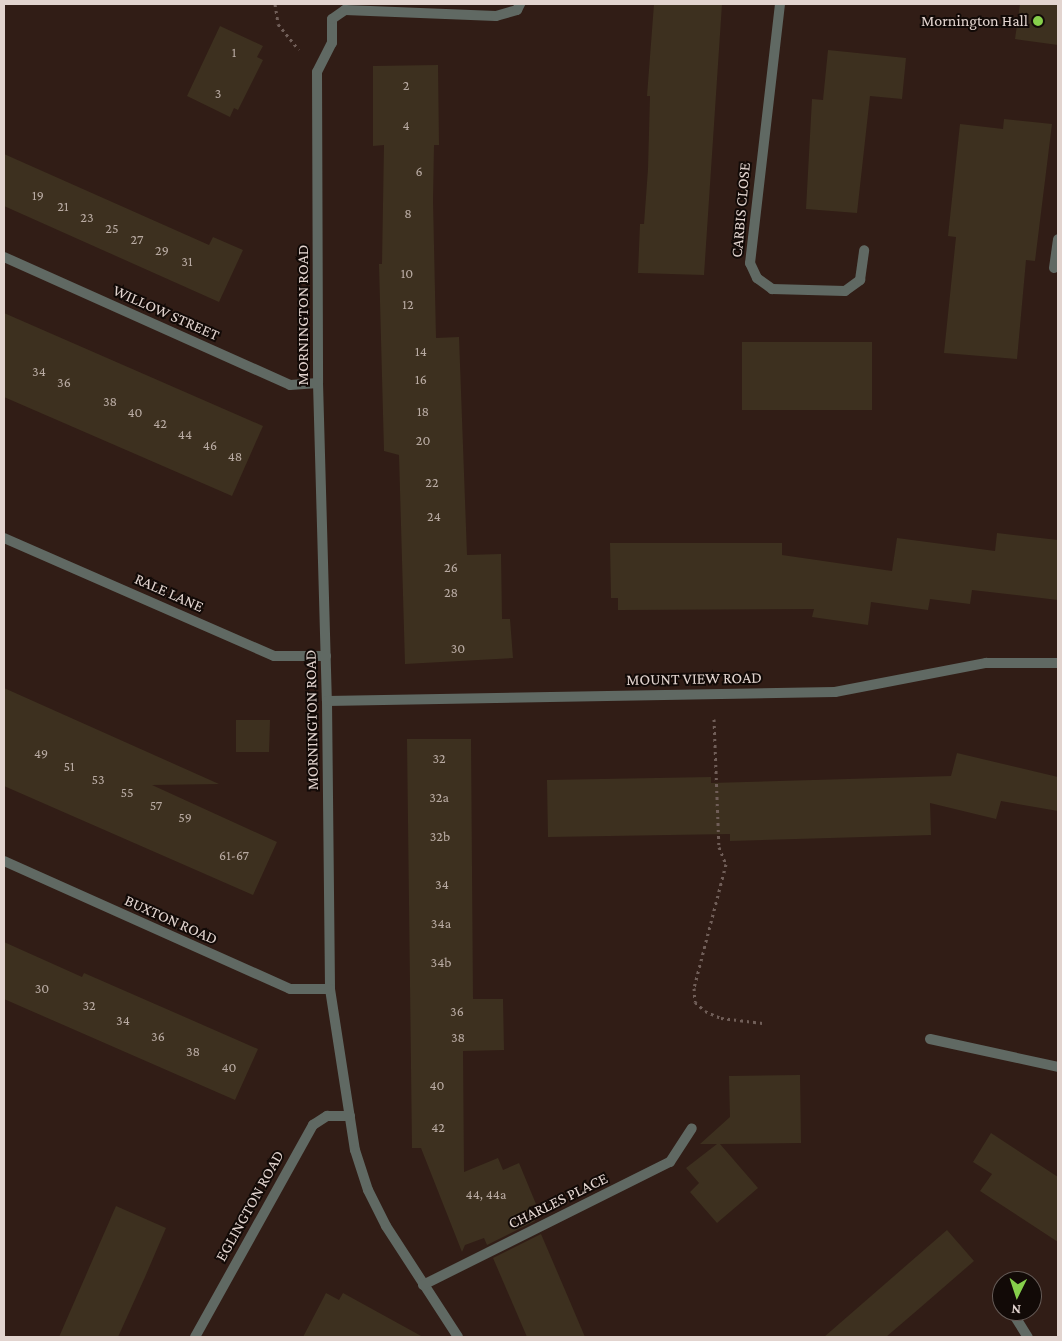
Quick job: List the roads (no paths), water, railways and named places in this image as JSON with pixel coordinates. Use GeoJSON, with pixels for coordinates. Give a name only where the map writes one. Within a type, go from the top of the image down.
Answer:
{"type":"FeatureCollection","features":[{"type":"Feature","properties":{"kind":"street","name":"MORNINGTON ROAD"},"geometry":{"type":"LineString","coordinates":[[458,1337],[386,1226],[368,1190],[355,1150],[330,988],[327,700],[318,383],[316,72],[332,43],[332,19],[345,10],[496,16],[517,10],[520,4]]}},
{"type":"Feature","properties":{"kind":"street","name":"CARBIS CLOSE"},"geometry":{"type":"LineString","coordinates":[[780,4],[750,263],[756,278],[772,289],[845,291],[860,280],[864,250]]}},
{"type":"Feature","properties":{"kind":"street"},"geometry":{"type":"LineString","coordinates":[[1054,268],[1058,239]]}},
{"type":"Feature","properties":{"kind":"street","name":"WILLOW STREET"},"geometry":{"type":"LineString","coordinates":[[4,258],[290,385],[318,383]]}},
{"type":"Feature","properties":{"kind":"street","name":"RALE LANE"},"geometry":{"type":"LineString","coordinates":[[4,538],[274,656],[326,656]]}},
{"type":"Feature","properties":{"kind":"street","name":"MOUNT VIEW ROAD"},"geometry":{"type":"LineString","coordinates":[[327,700],[835,692],[986,663],[1058,663]]}},
{"type":"Feature","properties":{"kind":"street","name":"BUXTON ROAD"},"geometry":{"type":"LineString","coordinates":[[4,862],[290,989],[330,988]]}},
{"type":"Feature","properties":{"kind":"street"},"geometry":{"type":"LineString","coordinates":[[930,1039],[1058,1067]]}},
{"type":"Feature","properties":{"kind":"street","name":"EGLINGTON ROAD"},"geometry":{"type":"LineString","coordinates":[[195,1337],[313,1125],[327,1116],[350,1116]]}},
{"type":"Feature","properties":{"kind":"street","name":"CHARLES PLACE"},"geometry":{"type":"LineString","coordinates":[[423,1285],[670,1162],[692,1128]]}},
{"type":"Feature","properties":{"kind":"street"},"geometry":{"type":"LineString","coordinates":[[1018,1321],[1028,1337]]}},
{"type":"Feature","properties":{"kind":"place","name":"Mornington Hall"},"geometry":{"type":"Point","coordinates":[1038,21]}}]}
